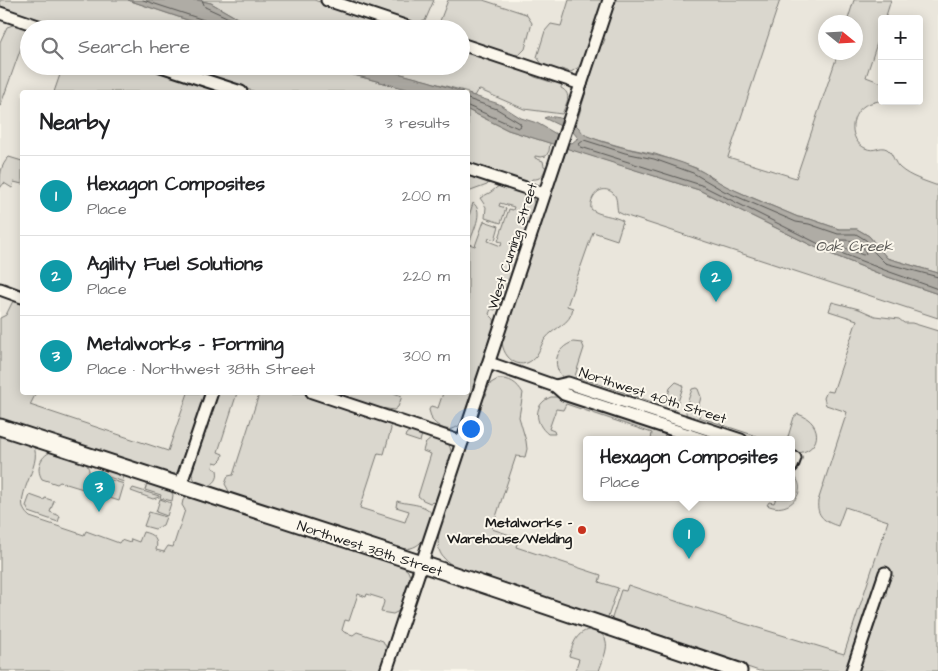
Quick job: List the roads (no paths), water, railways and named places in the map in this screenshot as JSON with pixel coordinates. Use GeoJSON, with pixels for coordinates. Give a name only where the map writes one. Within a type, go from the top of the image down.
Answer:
{"type":"FeatureCollection","features":[{"type":"Feature","properties":{"kind":"main road","name":"Northwest 38th Street"},"geometry":{"type":"LineString","coordinates":[[0,427],[422,564],[739,671]]}},
{"type":"Feature","properties":{"kind":"street"},"geometry":{"type":"LineString","coordinates":[[327,0],[339,2],[389,20]]}},
{"type":"Feature","properties":{"kind":"street","name":"West Cuming Street"},"geometry":{"type":"LineString","coordinates":[[386,671],[608,0]]}},
{"type":"Feature","properties":{"kind":"street"},"geometry":{"type":"LineString","coordinates":[[0,13],[21,20]]}},
{"type":"Feature","properties":{"kind":"street"},"geometry":{"type":"LineString","coordinates":[[470,47],[581,84]]}},
{"type":"Feature","properties":{"kind":"street"},"geometry":{"type":"LineString","coordinates":[[189,75],[235,90]]}},
{"type":"Feature","properties":{"kind":"street"},"geometry":{"type":"LineString","coordinates":[[470,169],[544,194]]}},
{"type":"Feature","properties":{"kind":"street"},"geometry":{"type":"LineString","coordinates":[[0,290],[20,296]]}},
{"type":"Feature","properties":{"kind":"street","name":"Northwest 40th Street"},"geometry":{"type":"LineString","coordinates":[[489,363],[555,386],[564,394],[692,436]]}},
{"type":"Feature","properties":{"kind":"street","name":"Northwest 40th Street"},"geometry":{"type":"LineString","coordinates":[[555,386],[568,383],[729,436]]}},
{"type":"Feature","properties":{"kind":"street"},"geometry":{"type":"LineString","coordinates":[[180,486],[211,395]]}},
{"type":"Feature","properties":{"kind":"street"},"geometry":{"type":"LineString","coordinates":[[321,395],[462,442]]}},
{"type":"Feature","properties":{"kind":"street"},"geometry":{"type":"LineString","coordinates":[[852,671],[885,573]]}},
{"type":"Feature","properties":{"kind":"water"},"geometry":{"type":"Polygon","coordinates":[[[128,0],[197,0],[211,3],[240,20],[187,20],[128,0]]]}},
{"type":"Feature","properties":{"kind":"water"},"geometry":{"type":"Polygon","coordinates":[[[354,75],[405,75],[457,90],[410,90],[354,75]]]}},
{"type":"Feature","properties":{"kind":"water","name":"Oak Creek"},"geometry":{"type":"Polygon","coordinates":[[[470,95],[499,104],[521,118],[537,123],[572,143],[578,138],[573,132],[544,118],[555,117],[565,120],[576,125],[587,136],[603,142],[682,163],[699,170],[728,187],[798,217],[839,229],[857,229],[869,236],[887,258],[938,273],[938,294],[885,276],[821,250],[699,190],[508,130],[470,111],[470,95]]]}},
{"type":"Feature","properties":{"kind":"place","name":"Agility Fuel Solutions"},"geometry":{"type":"Point","coordinates":[716,302]}},
{"type":"Feature","properties":{"kind":"place","name":"Metalworks - Forming"},"geometry":{"type":"Point","coordinates":[99,512]}},
{"type":"Feature","properties":{"kind":"place","name":"Metalworks - Warehouse/Welding"},"geometry":{"type":"Point","coordinates":[582,530]}},
{"type":"Feature","properties":{"kind":"place","name":"Hexagon Composites"},"geometry":{"type":"Point","coordinates":[689,559]}}]}
